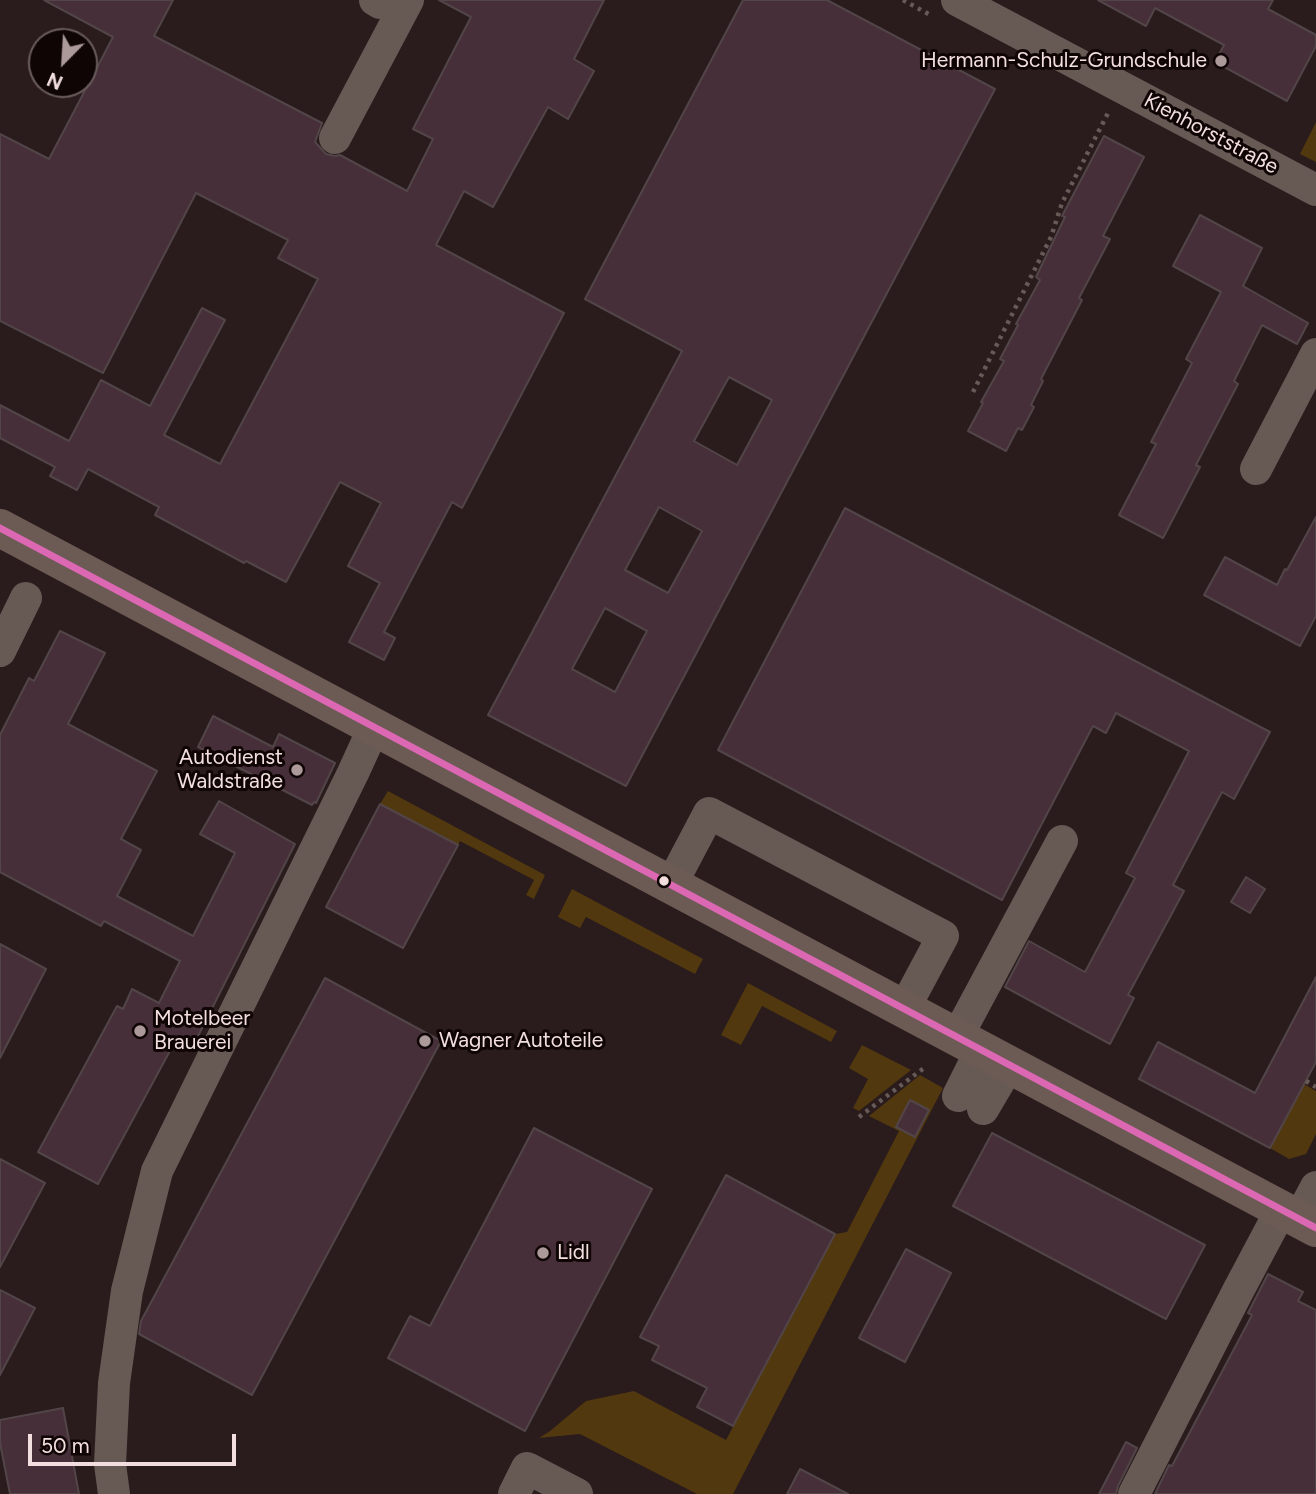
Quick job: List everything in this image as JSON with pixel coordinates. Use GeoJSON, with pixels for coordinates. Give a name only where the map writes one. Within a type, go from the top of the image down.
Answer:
{"type":"FeatureCollection","features":[{"type":"Feature","properties":{"kind":"main road"},"geometry":{"type":"LineString","coordinates":[[0,528],[982,1051],[1303,1211]]}},
{"type":"Feature","properties":{"kind":"street"},"geometry":{"type":"LineString","coordinates":[[375,0],[380,3],[382,0]]}},
{"type":"Feature","properties":{"kind":"street"},"geometry":{"type":"LineString","coordinates":[[335,138],[408,0]]}},
{"type":"Feature","properties":{"kind":"street","name":"Kienhorststraße"},"geometry":{"type":"LineString","coordinates":[[957,0],[1316,190]]}},
{"type":"Feature","properties":{"kind":"street"},"geometry":{"type":"LineString","coordinates":[[1256,469],[1316,354]]}},
{"type":"Feature","properties":{"kind":"street"},"geometry":{"type":"LineString","coordinates":[[0,651],[26,598]]}},
{"type":"Feature","properties":{"kind":"street"},"geometry":{"type":"LineString","coordinates":[[114,1494],[110,1464],[116,1370],[127,1291],[157,1171],[374,727]]}},
{"type":"Feature","properties":{"kind":"street"},"geometry":{"type":"LineString","coordinates":[[671,885],[709,813],[943,936],[904,1009]]}},
{"type":"Feature","properties":{"kind":"street"},"geometry":{"type":"LineString","coordinates":[[970,1102],[982,1051],[1062,841]]}},
{"type":"Feature","properties":{"kind":"street"},"geometry":{"type":"LineString","coordinates":[[1135,1494],[1238,1291],[1303,1211]]}},
{"type":"Feature","properties":{"kind":"street"},"geometry":{"type":"LineString","coordinates":[[514,1494],[527,1468],[577,1494]]}},
{"type":"Feature","properties":{"kind":"path"},"geometry":{"type":"LineString","coordinates":[[973,392],[1051,237],[1062,203],[1110,110]]}},
{"type":"Feature","properties":{"kind":"path"},"geometry":{"type":"LineString","coordinates":[[859,1117],[923,1068]]}},
{"type":"Feature","properties":{"kind":"path"},"geometry":{"type":"LineString","coordinates":[[1306,1081],[1316,1087]]}},
{"type":"Feature","properties":{"kind":"shaded area"},"geometry":{"type":"Polygon","coordinates":[[[1316,122],[1316,162],[1300,154],[1316,122]]]}},
{"type":"Feature","properties":{"kind":"shaded area"},"geometry":{"type":"Polygon","coordinates":[[[388,791],[545,875],[534,899],[526,895],[534,880],[460,841],[458,845],[380,804],[388,791]]]}},
{"type":"Feature","properties":{"kind":"shaded area"},"geometry":{"type":"Polygon","coordinates":[[[572,889],[703,959],[695,974],[586,917],[580,928],[558,917],[572,889]]]}},
{"type":"Feature","properties":{"kind":"shaded area"},"geometry":{"type":"Polygon","coordinates":[[[748,983],[837,1031],[831,1042],[762,1006],[741,1045],[721,1035],[748,983]]]}},
{"type":"Feature","properties":{"kind":"shaded area"},"geometry":{"type":"Polygon","coordinates":[[[862,1045],[911,1070],[859,1111],[853,1108],[868,1079],[849,1068],[862,1045]]]}},
{"type":"Feature","properties":{"kind":"shaded area"},"geometry":{"type":"Polygon","coordinates":[[[920,1075],[943,1088],[733,1494],[697,1494],[580,1434],[539,1438],[586,1401],[634,1391],[726,1440],[835,1234],[847,1232],[899,1131],[869,1116],[920,1075]]]}},
{"type":"Feature","properties":{"kind":"shaded area"},"geometry":{"type":"Polygon","coordinates":[[[1304,1084],[1316,1091],[1316,1134],[1306,1154],[1289,1159],[1270,1148],[1304,1084]]]}},
{"type":"Feature","properties":{"kind":"building"},"geometry":{"type":"Polygon","coordinates":[[[44,0],[173,0],[154,36],[322,123],[315,142],[326,154],[340,155],[407,191],[433,139],[413,129],[471,17],[439,0],[604,0],[574,59],[594,71],[568,119],[548,107],[493,207],[464,191],[436,245],[564,313],[462,508],[452,502],[384,632],[395,638],[384,660],[349,642],[380,583],[348,566],[381,503],[340,482],[286,582],[246,561],[244,563],[155,515],[159,507],[88,469],[77,490],[50,476],[55,467],[0,438],[0,405],[69,441],[101,380],[150,406],[202,308],[225,320],[164,435],[220,464],[318,279],[278,258],[288,240],[196,193],[103,373],[0,321],[0,134],[49,159],[81,98],[98,98],[98,66],[113,37],[44,0]]]}},
{"type":"Feature","properties":{"kind":"building"},"geometry":{"type":"Polygon","coordinates":[[[743,0],[827,0],[995,89],[626,786],[488,715],[682,351],[585,299],[743,0]],[[729,377],[694,441],[737,465],[772,400],[729,377]],[[659,507],[625,570],[668,593],[702,531],[659,507]],[[605,608],[572,669],[615,692],[647,631],[605,608]]]}},
{"type":"Feature","properties":{"kind":"building"},"geometry":{"type":"Polygon","coordinates":[[[1098,0],[1273,0],[1268,9],[1316,35],[1316,46],[1287,101],[1215,62],[1224,45],[1155,8],[1146,26],[1098,0]]]}},
{"type":"Feature","properties":{"kind":"building"},"geometry":{"type":"Polygon","coordinates":[[[1104,136],[1144,157],[1103,236],[1110,239],[1041,379],[1043,381],[1031,405],[1034,407],[1022,430],[1018,428],[1006,451],[968,431],[1004,361],[1000,359],[1018,325],[1016,324],[1040,280],[1036,277],[1065,217],[1062,216],[1104,136]]]}},
{"type":"Feature","properties":{"kind":"building"},"geometry":{"type":"Polygon","coordinates":[[[1200,215],[1262,248],[1243,286],[1308,323],[1297,344],[1262,325],[1234,381],[1238,384],[1196,465],[1200,467],[1163,538],[1119,515],[1156,444],[1151,442],[1192,363],[1186,359],[1221,292],[1173,266],[1200,215]]]}},
{"type":"Feature","properties":{"kind":"building"},"geometry":{"type":"Polygon","coordinates":[[[845,508],[1270,732],[1234,799],[1222,792],[1173,885],[1184,891],[1128,995],[1134,998],[1110,1044],[1005,987],[1029,941],[1085,972],[1135,878],[1126,873],[1189,751],[1116,713],[1106,733],[1093,726],[1002,900],[718,750],[845,508]]]}},
{"type":"Feature","properties":{"kind":"building"},"geometry":{"type":"Polygon","coordinates":[[[1316,517],[1316,616],[1300,646],[1204,595],[1225,557],[1277,585],[1316,517]]]}},
{"type":"Feature","properties":{"kind":"building"},"geometry":{"type":"Polygon","coordinates":[[[60,631],[105,653],[68,724],[157,771],[121,839],[141,850],[117,896],[193,936],[235,853],[200,834],[219,801],[295,844],[194,1044],[178,1036],[98,1184],[38,1152],[117,1006],[123,1009],[132,989],[159,1003],[180,961],[104,921],[101,926],[0,872],[0,735],[29,678],[34,681],[60,631]]]}},
{"type":"Feature","properties":{"kind":"building"},"geometry":{"type":"Polygon","coordinates":[[[213,716],[273,747],[279,734],[335,763],[316,803],[312,805],[198,747],[213,716]]]}},
{"type":"Feature","properties":{"kind":"building"},"geometry":{"type":"Polygon","coordinates":[[[380,804],[458,845],[403,948],[326,907],[380,804]]]}},
{"type":"Feature","properties":{"kind":"building"},"geometry":{"type":"Polygon","coordinates":[[[1246,877],[1265,889],[1250,913],[1231,902],[1246,877]]]}},
{"type":"Feature","properties":{"kind":"building"},"geometry":{"type":"Polygon","coordinates":[[[0,944],[46,969],[0,1058],[0,944]]]}},
{"type":"Feature","properties":{"kind":"building"},"geometry":{"type":"Polygon","coordinates":[[[1316,977],[1316,1062],[1270,1148],[1139,1079],[1158,1042],[1255,1093],[1316,977]]]}},
{"type":"Feature","properties":{"kind":"building"},"geometry":{"type":"Polygon","coordinates":[[[325,978],[441,1041],[252,1395],[139,1334],[141,1321],[325,978]]]}},
{"type":"Feature","properties":{"kind":"building"},"geometry":{"type":"Polygon","coordinates":[[[910,1100],[929,1110],[915,1137],[896,1127],[910,1100]]]}},
{"type":"Feature","properties":{"kind":"building","name":"Lidl"},"geometry":{"type":"Polygon","coordinates":[[[534,1128],[652,1189],[525,1431],[388,1358],[410,1316],[430,1326],[534,1128]]]}},
{"type":"Feature","properties":{"kind":"building"},"geometry":{"type":"Polygon","coordinates":[[[992,1133],[1205,1245],[1166,1319],[953,1206],[992,1133]]]}},
{"type":"Feature","properties":{"kind":"building"},"geometry":{"type":"Polygon","coordinates":[[[0,1159],[45,1183],[0,1267],[0,1159]]]}},
{"type":"Feature","properties":{"kind":"building"},"geometry":{"type":"Polygon","coordinates":[[[726,1175],[835,1234],[733,1426],[697,1407],[707,1388],[652,1360],[659,1346],[640,1337],[726,1175]]]}},
{"type":"Feature","properties":{"kind":"building"},"geometry":{"type":"Polygon","coordinates":[[[906,1249],[951,1273],[905,1362],[859,1338],[906,1249]]]}},
{"type":"Feature","properties":{"kind":"building"},"geometry":{"type":"Polygon","coordinates":[[[1268,1274],[1303,1292],[1298,1301],[1316,1310],[1316,1494],[1155,1494],[1252,1315],[1248,1313],[1268,1274]]]}},
{"type":"Feature","properties":{"kind":"building"},"geometry":{"type":"Polygon","coordinates":[[[0,1290],[35,1308],[0,1375],[0,1290]]]}},
{"type":"Feature","properties":{"kind":"building"},"geometry":{"type":"Polygon","coordinates":[[[63,1408],[79,1494],[10,1494],[0,1443],[0,1420],[63,1408]]]}},
{"type":"Feature","properties":{"kind":"building"},"geometry":{"type":"Polygon","coordinates":[[[1126,1442],[1137,1448],[1116,1494],[1099,1494],[1126,1442]]]}},
{"type":"Feature","properties":{"kind":"building"},"geometry":{"type":"Polygon","coordinates":[[[800,1469],[848,1494],[787,1494],[800,1469]]]}},
{"type":"Feature","properties":{"kind":"transit line"},"geometry":{"type":"LineString","coordinates":[[0,528],[1316,1228]]}},
{"type":"Feature","properties":{"kind":"place","name":"Hermann-Schulz-Grundschule"},"geometry":{"type":"Point","coordinates":[1221,61]}},
{"type":"Feature","properties":{"kind":"place","name":"Autodienst Waldstraße"},"geometry":{"type":"Point","coordinates":[297,770]}},
{"type":"Feature","properties":{"kind":"place","name":"Motelbeer Brauerei"},"geometry":{"type":"Point","coordinates":[140,1031]}},
{"type":"Feature","properties":{"kind":"place","name":"Wagner Autoteile"},"geometry":{"type":"Point","coordinates":[425,1041]}},
{"type":"Feature","properties":{"kind":"place","name":"Lidl"},"geometry":{"type":"Point","coordinates":[543,1253]}}]}
